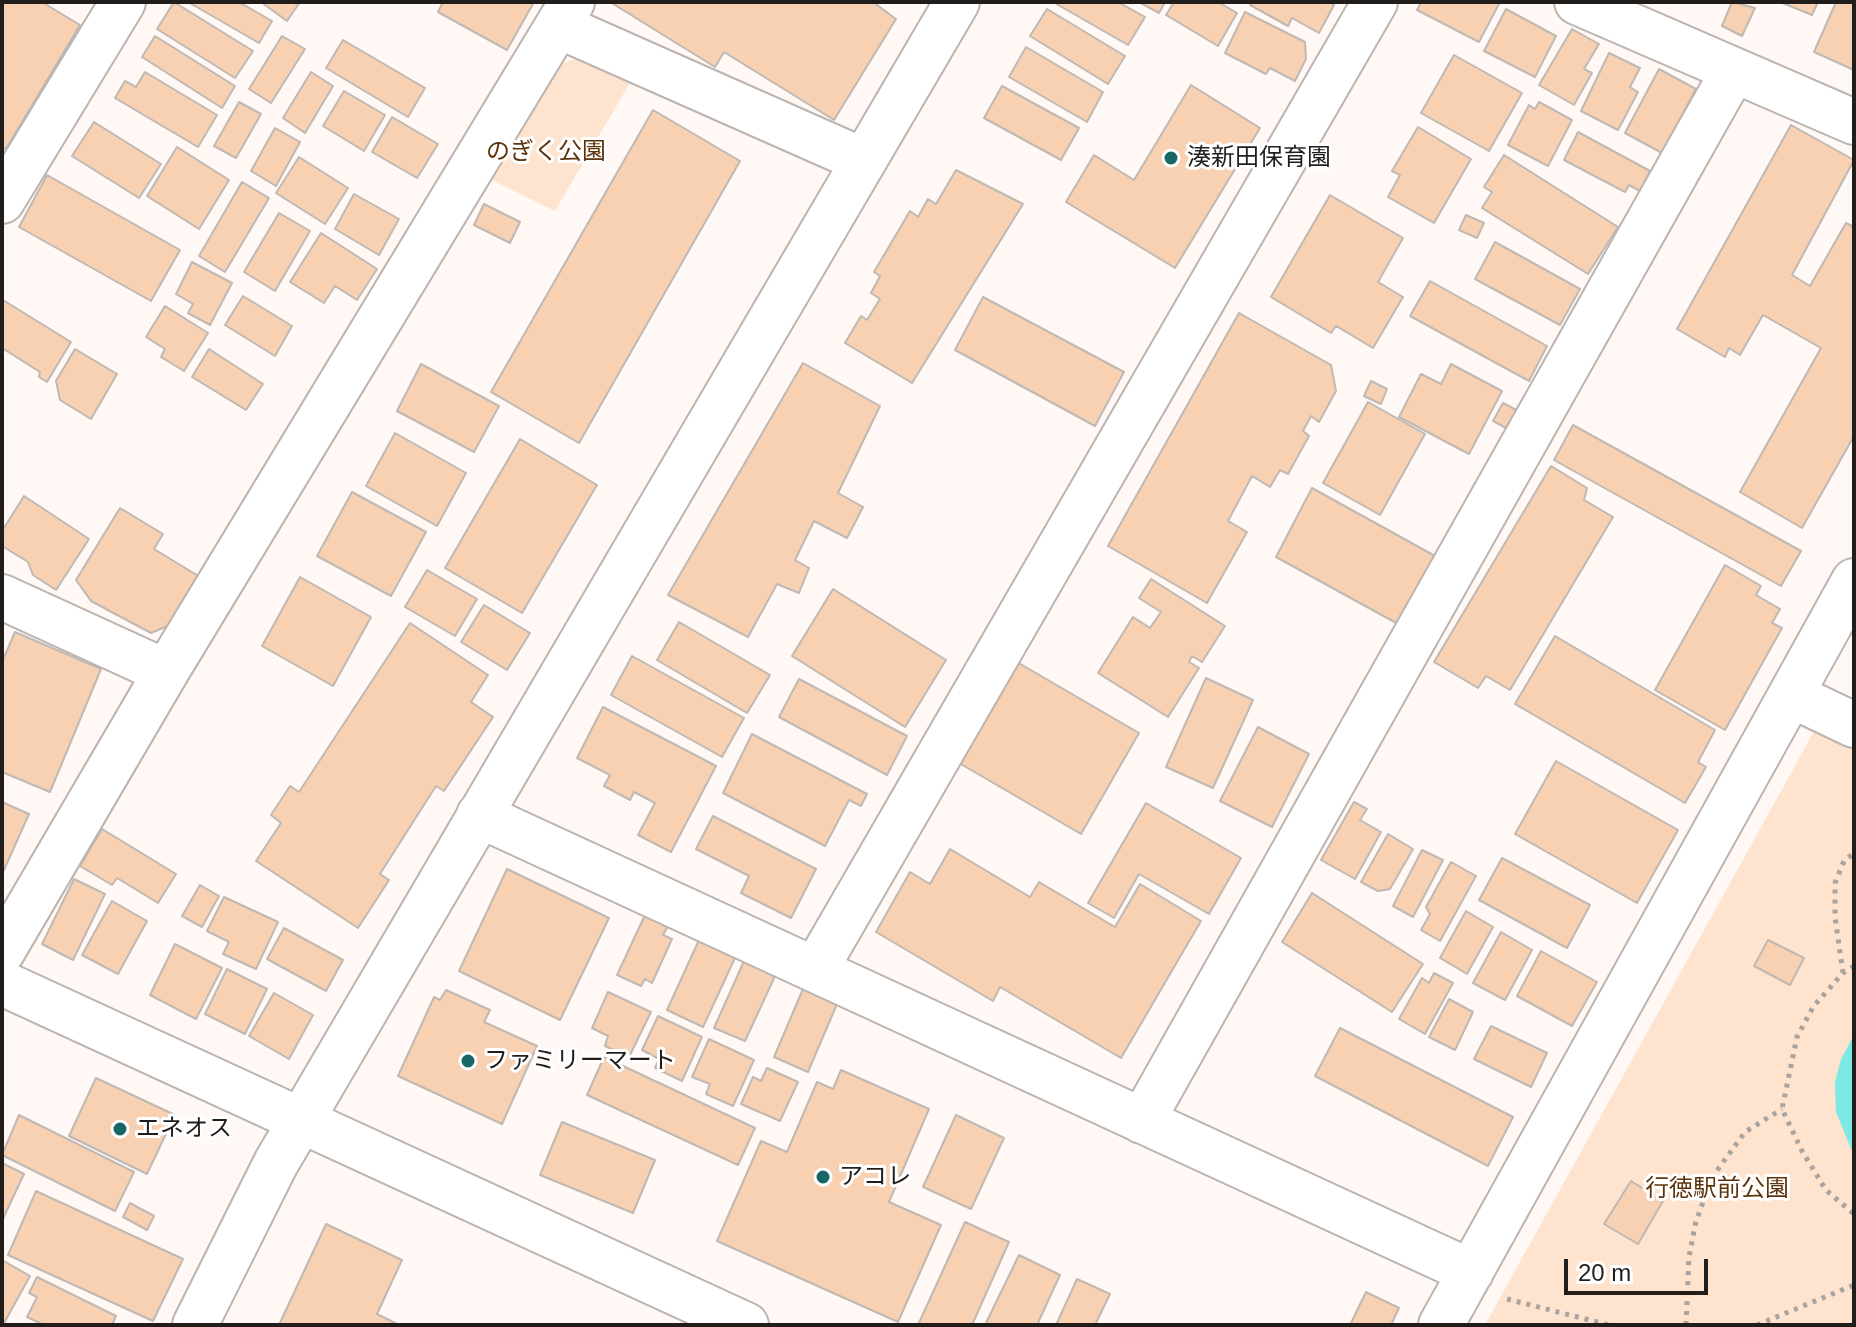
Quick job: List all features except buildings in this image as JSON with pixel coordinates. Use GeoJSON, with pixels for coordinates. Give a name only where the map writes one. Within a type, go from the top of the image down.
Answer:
{"type":"FeatureCollection","features":[{"type":"Feature","properties":{"kind":"street"},"geometry":{"type":"LineString","coordinates":[[2,201],[123,2]]}},
{"type":"Feature","properties":{"kind":"street"},"geometry":{"type":"LineString","coordinates":[[195,1325],[302,1120],[957,2]]}},
{"type":"Feature","properties":{"kind":"street"},"geometry":{"type":"LineString","coordinates":[[815,970],[1375,2]]}},
{"type":"Feature","properties":{"kind":"street"},"geometry":{"type":"LineString","coordinates":[[1577,2],[1854,122]]}},
{"type":"Feature","properties":{"kind":"street"},"geometry":{"type":"LineString","coordinates":[[2,952],[166,672],[566,14],[864,161]]}},
{"type":"Feature","properties":{"kind":"street"},"geometry":{"type":"LineString","coordinates":[[1142,1121],[1734,70]]}},
{"type":"Feature","properties":{"kind":"street"},"geometry":{"type":"LineString","coordinates":[[1441,1325],[1486,1285],[1791,695],[1854,581]]}},
{"type":"Feature","properties":{"kind":"street"},"geometry":{"type":"LineString","coordinates":[[2,597],[166,672]]}},
{"type":"Feature","properties":{"kind":"street"},"geometry":{"type":"LineString","coordinates":[[1791,695],[1854,725]]}},
{"type":"Feature","properties":{"kind":"street"},"geometry":{"type":"LineString","coordinates":[[479,815],[1142,1121],[1486,1285]]}},
{"type":"Feature","properties":{"kind":"street"},"geometry":{"type":"LineString","coordinates":[[2,983],[746,1325]]}},
{"type":"Feature","properties":{"kind":"path"},"geometry":{"type":"LineString","coordinates":[[1843,973],[1835,917],[1835,883],[1844,861],[1854,853]]}},
{"type":"Feature","properties":{"kind":"path"},"geometry":{"type":"LineString","coordinates":[[1854,966],[1843,973],[1813,1007],[1797,1037],[1786,1077],[1782,1109],[1802,1151],[1826,1190],[1854,1214]]}},
{"type":"Feature","properties":{"kind":"path"},"geometry":{"type":"LineString","coordinates":[[1686,1325],[1689,1257],[1696,1221],[1713,1176],[1745,1132],[1763,1117],[1782,1109]]}},
{"type":"Feature","properties":{"kind":"path"},"geometry":{"type":"LineString","coordinates":[[1486,1285],[1609,1325]]}},
{"type":"Feature","properties":{"kind":"path"},"geometry":{"type":"LineString","coordinates":[[1757,1325],[1854,1285]]}},
{"type":"Feature","properties":{"kind":"green space","name":"のぎく公園"},"geometry":{"type":"Polygon","coordinates":[[[579,58],[631,81],[555,211],[486,177],[554,66],[579,58]]]}},
{"type":"Feature","properties":{"kind":"green space","name":"行徳駅前公園"},"geometry":{"type":"Polygon","coordinates":[[[1816,728],[1854,745],[1854,1325],[1485,1325],[1816,728]]]}},
{"type":"Feature","properties":{"kind":"water"},"geometry":{"type":"Polygon","coordinates":[[[1854,1035],[1854,1156],[1836,1112],[1835,1082],[1841,1059],[1854,1035]]]}},
{"type":"Feature","properties":{"kind":"place","name":"湊新田保育園"},"geometry":{"type":"Point","coordinates":[1171,158]}},
{"type":"Feature","properties":{"kind":"place","name":"ファミリーマート"},"geometry":{"type":"Point","coordinates":[468,1061]}},
{"type":"Feature","properties":{"kind":"place","name":"エネオス"},"geometry":{"type":"Point","coordinates":[120,1129]}},
{"type":"Feature","properties":{"kind":"place","name":"アコレ"},"geometry":{"type":"Point","coordinates":[823,1177]}}]}
